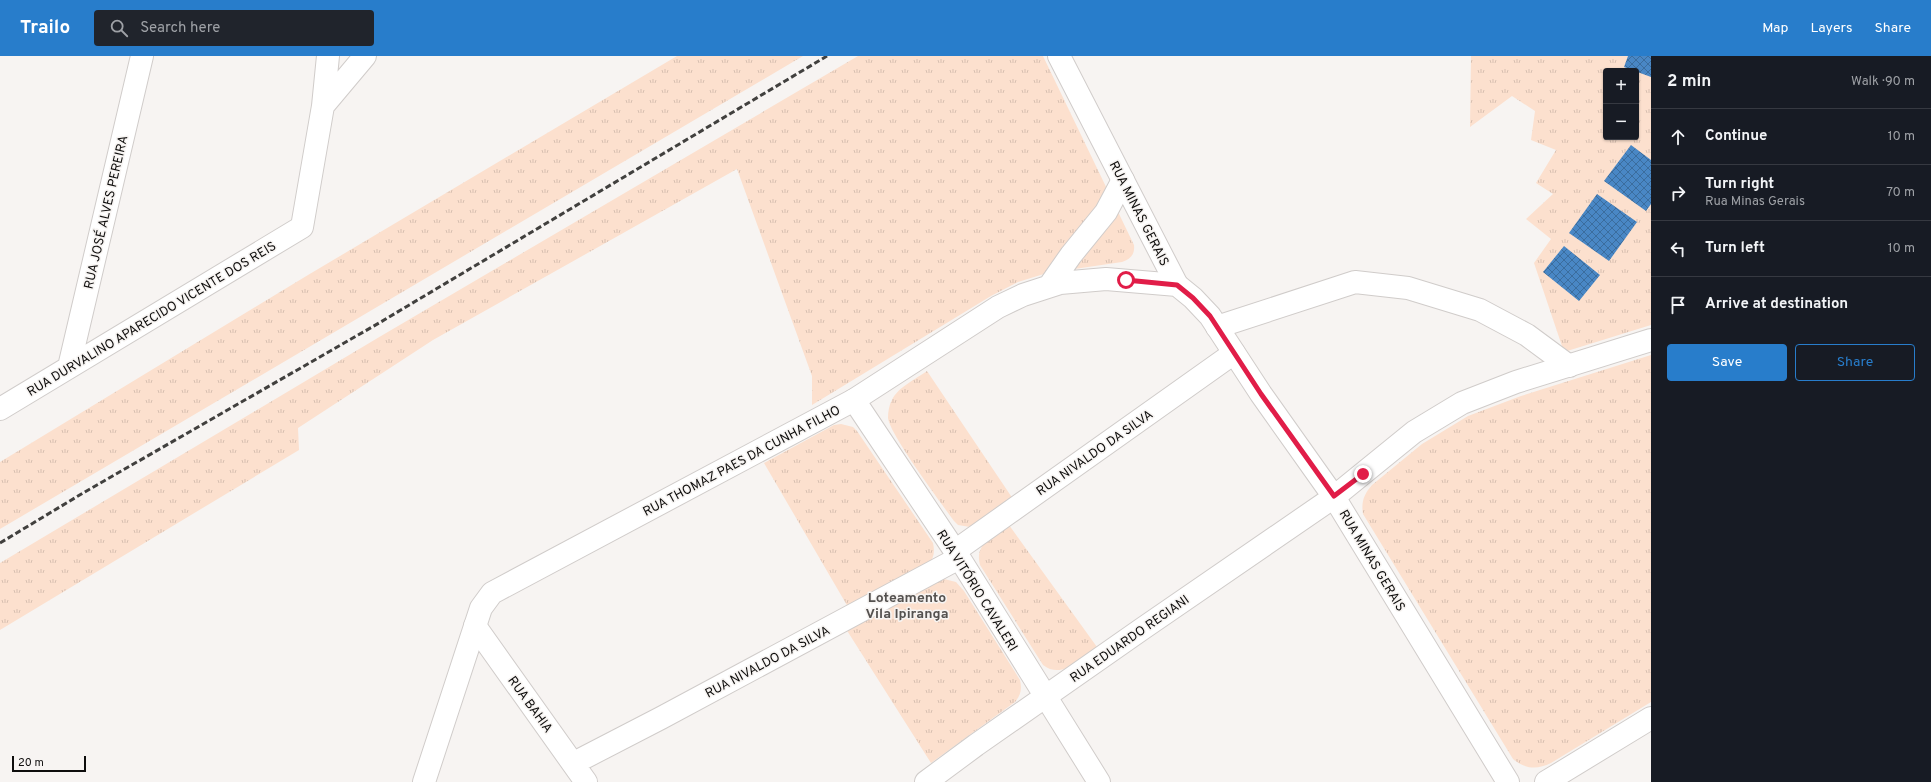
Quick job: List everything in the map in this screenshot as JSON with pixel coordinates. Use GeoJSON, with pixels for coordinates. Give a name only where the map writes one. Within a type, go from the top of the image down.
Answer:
{"type":"FeatureCollection","features":[{"type":"Feature","properties":{"kind":"street","name":"RUA JOSÉ ALVES PEREIRA"},"geometry":{"type":"LineString","coordinates":[[70,367],[142,56]]}},
{"type":"Feature","properties":{"kind":"street"},"geometry":{"type":"LineString","coordinates":[[324,106],[328,56]]}},
{"type":"Feature","properties":{"kind":"street"},"geometry":{"type":"LineString","coordinates":[[324,106],[365,56]]}},
{"type":"Feature","properties":{"kind":"street","name":"RUA MINAS GERAIS"},"geometry":{"type":"LineString","coordinates":[[1059,56],[1177,285],[1197,302],[1210,316],[1261,394],[1334,496],[1508,782]]}},
{"type":"Feature","properties":{"kind":"street","name":"RUA DURVALINO APARECIDO VICENTE DOS REIS"},"geometry":{"type":"LineString","coordinates":[[0,409],[302,227],[324,106]]}},
{"type":"Feature","properties":{"kind":"street"},"geometry":{"type":"LineString","coordinates":[[1050,285],[1071,255],[1106,212],[1123,180]]}},
{"type":"Feature","properties":{"kind":"street","name":"RUA THOMAZ PAES DA CUNHA FILHO"},"geometry":{"type":"LineString","coordinates":[[424,782],[484,602],[497,589],[854,400],[998,307],[1023,294],[1050,285],[1106,279],[1177,285]]}},
{"type":"Feature","properties":{"kind":"street"},"geometry":{"type":"LineString","coordinates":[[1217,327],[1355,282],[1408,288],[1480,310],[1527,335],[1569,366]]}},
{"type":"Feature","properties":{"kind":"street"},"geometry":{"type":"LineString","coordinates":[[1334,496],[1414,432],[1462,403],[1516,382],[1651,340]]}},
{"type":"Feature","properties":{"kind":"street","name":"RUA NIVALDO DA SILVA"},"geometry":{"type":"LineString","coordinates":[[574,763],[662,718],[957,555],[1234,353]]}},
{"type":"Feature","properties":{"kind":"street","name":"RUA VITÓRIO CAVALERI"},"geometry":{"type":"LineString","coordinates":[[854,400],[957,555],[1099,782]]}},
{"type":"Feature","properties":{"kind":"street","name":"RUA EDUARDO REGIANI"},"geometry":{"type":"LineString","coordinates":[[926,782],[976,745],[1334,496]]}},
{"type":"Feature","properties":{"kind":"street","name":"RUA BAHIA"},"geometry":{"type":"LineString","coordinates":[[476,626],[586,782]]}},
{"type":"Feature","properties":{"kind":"street"},"geometry":{"type":"LineString","coordinates":[[1546,782],[1651,718]]}},
{"type":"Feature","properties":{"kind":"green space"},"geometry":{"type":"Polygon","coordinates":[[[677,56],[803,56],[0,529],[0,462],[308,275],[677,56]]]}},
{"type":"Feature","properties":{"kind":"green space"},"geometry":{"type":"Polygon","coordinates":[[[858,56],[1043,56],[1134,245],[1132,256],[1122,262],[1047,273],[1018,282],[991,296],[812,405],[812,376],[737,169],[433,340],[298,428],[299,450],[0,630],[0,563],[381,336],[858,56]]]}},
{"type":"Feature","properties":{"kind":"green space"},"geometry":{"type":"Polygon","coordinates":[[[1471,56],[1651,56],[1651,325],[1564,352],[1534,263],[1551,239],[1526,219],[1553,194],[1536,183],[1556,150],[1531,140],[1535,111],[1512,96],[1470,127],[1471,56]]]}},
{"type":"Feature","properties":{"kind":"green space"},"geometry":{"type":"Polygon","coordinates":[[[1651,355],[1651,702],[1551,763],[1541,767],[1527,767],[1513,759],[1363,514],[1362,506],[1364,498],[1372,485],[1422,444],[1468,416],[1521,396],[1651,355]]]}},
{"type":"Feature","properties":{"kind":"green space"},"geometry":{"type":"Polygon","coordinates":[[[927,371],[1013,499],[970,527],[958,525],[954,521],[897,439],[888,418],[889,406],[898,391],[927,371]]]}},
{"type":"Feature","properties":{"kind":"green space"},"geometry":{"type":"Polygon","coordinates":[[[841,424],[853,427],[857,431],[933,543],[934,549],[934,555],[928,565],[848,607],[764,463],[834,425],[841,424]]]}},
{"type":"Feature","properties":{"kind":"green space"},"geometry":{"type":"Polygon","coordinates":[[[1009,525],[1097,647],[1072,666],[1057,670],[1050,669],[1043,665],[980,565],[980,551],[983,546],[987,541],[1009,525]]]}},
{"type":"Feature","properties":{"kind":"green space"},"geometry":{"type":"Polygon","coordinates":[[[944,579],[956,582],[964,591],[1020,680],[1021,689],[1019,697],[1015,702],[931,763],[846,629],[938,580],[944,579]]]}},
{"type":"Feature","properties":{"kind":"building"},"geometry":{"type":"Polygon","coordinates":[[[1628,56],[1651,56],[1651,77],[1639,73],[1639,68],[1624,67],[1628,56]]]}},
{"type":"Feature","properties":{"kind":"building"},"geometry":{"type":"Polygon","coordinates":[[[1631,145],[1651,160],[1651,204],[1646,211],[1604,181],[1631,145]]]}},
{"type":"Feature","properties":{"kind":"building"},"geometry":{"type":"Polygon","coordinates":[[[1597,194],[1637,222],[1609,261],[1569,233],[1597,194]]]}},
{"type":"Feature","properties":{"kind":"building"},"geometry":{"type":"Polygon","coordinates":[[[1564,246],[1600,275],[1579,301],[1543,272],[1564,246]]]}},
{"type":"Feature","properties":{"kind":"railway"},"geometry":{"type":"LineString","coordinates":[[0,543],[83,493],[379,323],[827,56]]}},
{"type":"Feature","properties":{"kind":"district","name":"Loteamento Vila Ipiranga"},"geometry":{"type":"Point","coordinates":[907,606]}},
{"type":"Feature","properties":{"kind":"route"},"geometry":{"type":"LineString","coordinates":[[1126,280],[1150,281],[1177,285],[1193,298],[1210,316],[1261,394],[1334,496],[1363,474]]}}]}
